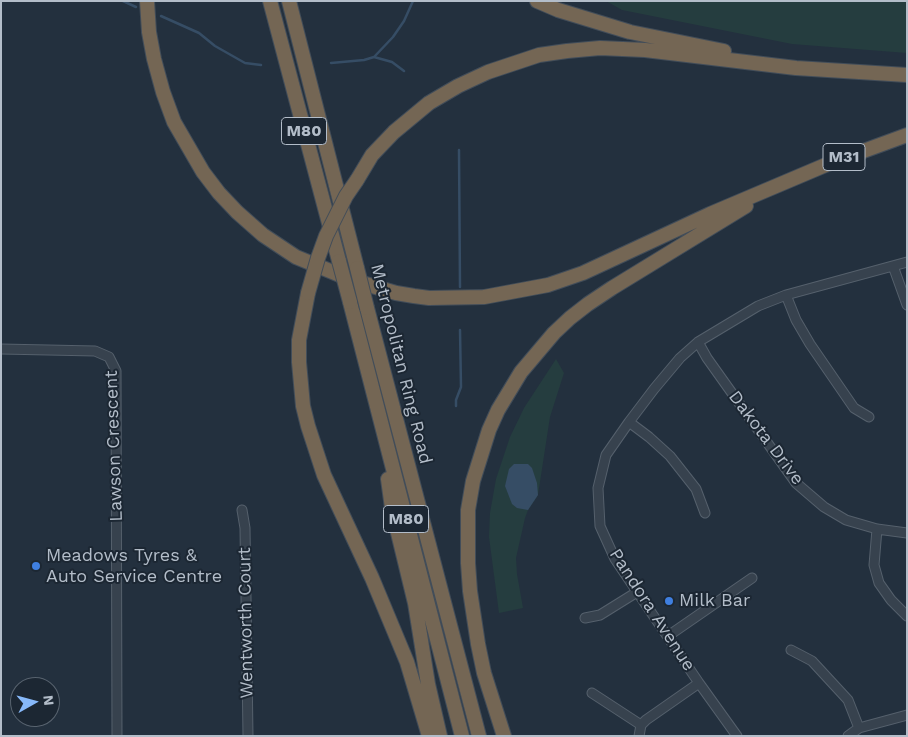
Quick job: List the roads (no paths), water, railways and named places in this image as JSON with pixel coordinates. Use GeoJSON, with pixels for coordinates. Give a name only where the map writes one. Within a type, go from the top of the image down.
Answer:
{"type":"FeatureCollection","features":[{"type":"Feature","properties":{"kind":"highway"},"geometry":{"type":"LineString","coordinates":[[147,1],[149,32],[162,92],[171,115],[188,148],[203,172],[219,192],[244,218],[282,249],[296,257],[352,280],[396,293],[429,298],[459,298],[499,295],[548,285],[583,273],[710,214],[783,184]]}},
{"type":"Feature","properties":{"kind":"highway","name":"Metropolitan Ring Road"},"geometry":{"type":"LineString","coordinates":[[270,1],[462,736]]}},
{"type":"Feature","properties":{"kind":"highway","name":"Metropolitan Ring Road"},"geometry":{"type":"LineString","coordinates":[[289,1],[366,308],[479,736]]}},
{"type":"Feature","properties":{"kind":"highway"},"geometry":{"type":"LineString","coordinates":[[537,1],[558,10],[630,32],[838,72]]}},
{"type":"Feature","properties":{"kind":"highway"},"geometry":{"type":"LineString","coordinates":[[429,736],[407,662],[372,578],[324,475],[303,406],[299,340],[308,293],[326,236],[346,196],[372,155],[394,132],[429,103],[458,86],[488,72],[539,56],[567,50],[600,48],[645,50],[796,68],[907,75]]}},
{"type":"Feature","properties":{"kind":"highway","name":"M31"},"geometry":{"type":"LineString","coordinates":[[783,184],[854,153],[907,135]]}},
{"type":"Feature","properties":{"kind":"highway"},"geometry":{"type":"LineString","coordinates":[[504,736],[484,673],[478,644],[470,591],[467,536],[468,510],[473,482],[489,430],[498,410],[510,389],[536,353],[554,333],[588,304],[783,184]]}},
{"type":"Feature","properties":{"kind":"highway"},"geometry":{"type":"LineString","coordinates":[[381,424],[392,508],[415,603],[428,684],[440,736]]}},
{"type":"Feature","properties":{"kind":"street","name":"Pandora Avenue"},"geometry":{"type":"LineString","coordinates":[[738,736],[615,559],[600,526],[598,488],[606,455],[628,422],[680,358],[698,342],[758,306],[786,295],[907,262]]}},
{"type":"Feature","properties":{"kind":"street"},"geometry":{"type":"LineString","coordinates":[[893,266],[907,305]]}},
{"type":"Feature","properties":{"kind":"street"},"geometry":{"type":"LineString","coordinates":[[786,295],[796,320],[810,344],[848,400],[854,408],[869,417]]}},
{"type":"Feature","properties":{"kind":"street","name":"Dakota Drive"},"geometry":{"type":"LineString","coordinates":[[698,342],[707,358],[796,483],[824,507],[846,520],[877,529],[907,532]]}},
{"type":"Feature","properties":{"kind":"street","name":"Lawson Crescent"},"geometry":{"type":"LineString","coordinates":[[1,349],[95,351],[110,356],[116,371],[118,736]]}},
{"type":"Feature","properties":{"kind":"street"},"geometry":{"type":"LineString","coordinates":[[628,422],[649,436],[670,456],[696,489],[705,513]]}},
{"type":"Feature","properties":{"kind":"street","name":"Wentworth Court"},"geometry":{"type":"LineString","coordinates":[[242,510],[245,528],[248,736]]}},
{"type":"Feature","properties":{"kind":"street"},"geometry":{"type":"LineString","coordinates":[[877,529],[874,565],[879,583],[891,600],[907,616]]}},
{"type":"Feature","properties":{"kind":"street"},"geometry":{"type":"LineString","coordinates":[[668,636],[752,578]]}},
{"type":"Feature","properties":{"kind":"street"},"geometry":{"type":"LineString","coordinates":[[585,618],[600,615],[637,592]]}},
{"type":"Feature","properties":{"kind":"street"},"geometry":{"type":"LineString","coordinates":[[791,650],[812,661],[848,700],[859,728]]}},
{"type":"Feature","properties":{"kind":"street"},"geometry":{"type":"LineString","coordinates":[[639,736],[641,725],[655,712],[699,682]]}},
{"type":"Feature","properties":{"kind":"street"},"geometry":{"type":"LineString","coordinates":[[592,693],[641,725]]}},
{"type":"Feature","properties":{"kind":"street"},"geometry":{"type":"LineString","coordinates":[[848,736],[859,728],[907,715]]}},
{"type":"Feature","properties":{"kind":"water"},"geometry":{"type":"Polygon","coordinates":[[[514,464],[528,464],[532,468],[537,483],[538,495],[528,510],[517,508],[512,504],[505,486],[509,469],[514,464]]]}},
{"type":"Feature","properties":{"kind":"waterway"},"geometry":{"type":"LineString","coordinates":[[123,1],[136,7]]}},
{"type":"Feature","properties":{"kind":"waterway"},"geometry":{"type":"LineString","coordinates":[[331,63],[364,60],[374,57],[393,37],[404,21],[413,1]]}},
{"type":"Feature","properties":{"kind":"waterway"},"geometry":{"type":"LineString","coordinates":[[161,16],[199,33],[215,46],[245,63],[261,65]]}},
{"type":"Feature","properties":{"kind":"waterway"},"geometry":{"type":"LineString","coordinates":[[374,57],[392,62],[404,71]]}},
{"type":"Feature","properties":{"kind":"waterway"},"geometry":{"type":"LineString","coordinates":[[459,150],[460,287]]}},
{"type":"Feature","properties":{"kind":"waterway"},"geometry":{"type":"LineString","coordinates":[[456,406],[456,400],[461,387],[460,330]]}},
{"type":"Feature","properties":{"kind":"place","name":"Meadows Tyres & Auto Service Centre"},"geometry":{"type":"Point","coordinates":[36,566]}},
{"type":"Feature","properties":{"kind":"place","name":"Milk Bar"},"geometry":{"type":"Point","coordinates":[669,601]}}]}
